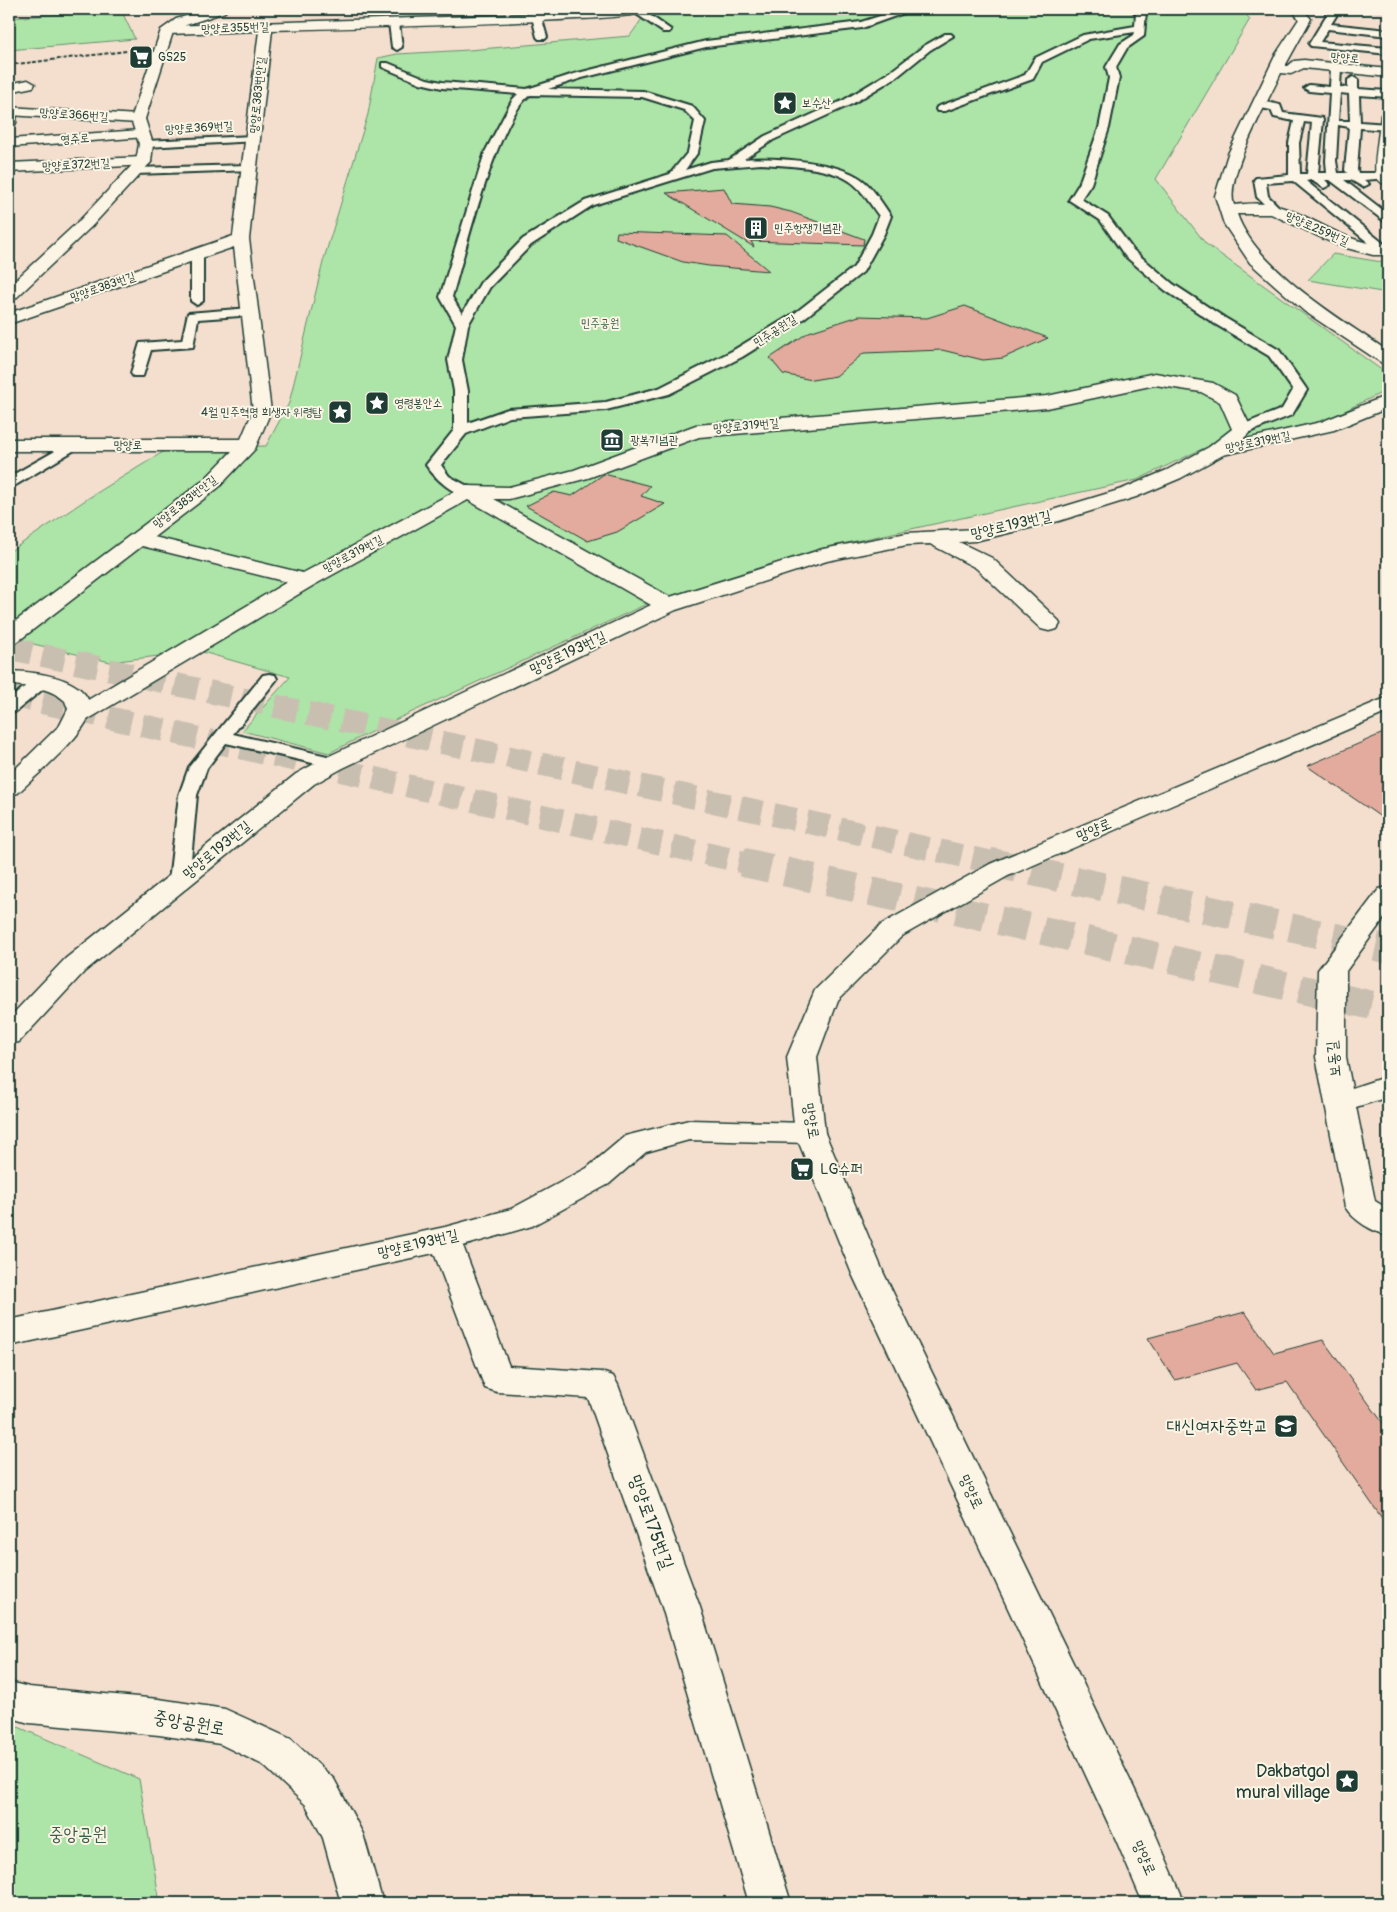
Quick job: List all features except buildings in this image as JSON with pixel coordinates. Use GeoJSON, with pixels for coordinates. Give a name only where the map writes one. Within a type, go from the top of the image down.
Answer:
{"type":"FeatureCollection","features":[{"type":"Feature","properties":{"kind":"street"},"geometry":{"type":"LineString","coordinates":[[9,295],[86,223],[139,167],[141,133],[167,30],[181,22],[221,9]]}},
{"type":"Feature","properties":{"kind":"street"},"geometry":{"type":"LineString","coordinates":[[352,24],[353,9]]}},
{"type":"Feature","properties":{"kind":"street"},"geometry":{"type":"LineString","coordinates":[[1297,9],[1305,19],[1283,54],[1235,154],[1223,196],[1232,224],[1256,259],[1310,307],[1388,359]]}},
{"type":"Feature","properties":{"kind":"street","name":"망양로355번길"},"geometry":{"type":"LineString","coordinates":[[167,30],[394,23],[425,15],[535,13],[605,16],[641,10]]}},
{"type":"Feature","properties":{"kind":"street","name":"망양로383번안길"},"geometry":{"type":"LineString","coordinates":[[9,637],[210,484],[248,444],[262,411],[242,238],[266,27]]}},
{"type":"Feature","properties":{"kind":"street"},"geometry":{"type":"LineString","coordinates":[[1276,69],[1291,70],[1299,64],[1316,79],[1334,67],[1388,73]]}},
{"type":"Feature","properties":{"kind":"street"},"geometry":{"type":"LineString","coordinates":[[9,88],[28,84]]}},
{"type":"Feature","properties":{"kind":"street","name":"망양로366번길"},"geometry":{"type":"LineString","coordinates":[[9,113],[141,133]]}},
{"type":"Feature","properties":{"kind":"street"},"geometry":{"type":"LineString","coordinates":[[1386,173],[1387,127]]}},
{"type":"Feature","properties":{"kind":"street","name":"영주로"},"geometry":{"type":"LineString","coordinates":[[9,143],[141,133]]}},
{"type":"Feature","properties":{"kind":"street","name":"망양로372번길"},"geometry":{"type":"LineString","coordinates":[[9,168],[139,167]]}},
{"type":"Feature","properties":{"kind":"street","name":"망양로259번길"},"geometry":{"type":"LineString","coordinates":[[1228,210],[1255,208],[1278,212],[1299,220],[1336,240],[1368,250],[1387,250]]}},
{"type":"Feature","properties":{"kind":"street","name":"망양로383번길"},"geometry":{"type":"LineString","coordinates":[[9,319],[242,238]]}},
{"type":"Feature","properties":{"kind":"street","name":"망양로319번길"},"geometry":{"type":"LineString","coordinates":[[79,715],[306,580],[468,492],[509,493],[581,474],[696,431],[1047,402],[1155,379],[1206,387],[1228,399],[1242,430],[1216,451]]}},
{"type":"Feature","properties":{"kind":"street","name":"망양로319번길"},"geometry":{"type":"LineString","coordinates":[[1216,451],[1305,433],[1350,419],[1388,401]]}},
{"type":"Feature","properties":{"kind":"street","name":"망양로"},"geometry":{"type":"LineString","coordinates":[[9,445],[248,444]]}},
{"type":"Feature","properties":{"kind":"street","name":"망양로193번길"},"geometry":{"type":"LineString","coordinates":[[9,1035],[75,965],[305,779],[334,763],[668,605],[823,555],[907,539],[975,535],[1086,506],[1129,493],[1174,474],[1216,451]]}},
{"type":"Feature","properties":{"kind":"street"},"geometry":{"type":"LineString","coordinates":[[468,492],[668,605]]}},
{"type":"Feature","properties":{"kind":"street"},"geometry":{"type":"LineString","coordinates":[[934,537],[984,563],[1049,624]]}},
{"type":"Feature","properties":{"kind":"street"},"geometry":{"type":"LineString","coordinates":[[137,539],[306,580]]}},
{"type":"Feature","properties":{"kind":"street"},"geometry":{"type":"LineString","coordinates":[[9,678],[42,681],[72,693],[78,702],[79,715],[63,736],[9,788]]}},
{"type":"Feature","properties":{"kind":"street","name":"망양로"},"geometry":{"type":"LineString","coordinates":[[1164,1903],[1129,1823],[868,1274],[810,1133],[802,1057],[825,996],[892,930],[999,870],[1388,704]]}},
{"type":"Feature","properties":{"kind":"street","name":"보동길"},"geometry":{"type":"LineString","coordinates":[[1388,895],[1332,970],[1331,1057],[1361,1207],[1388,1224]]}},
{"type":"Feature","properties":{"kind":"street"},"geometry":{"type":"LineString","coordinates":[[1340,1100],[1362,1096],[1388,1086]]}},
{"type":"Feature","properties":{"kind":"street","name":"망양로193번길"},"geometry":{"type":"LineString","coordinates":[[9,1334],[445,1239],[521,1218],[598,1176],[636,1144],[689,1130],[810,1133]]}},
{"type":"Feature","properties":{"kind":"street","name":"망양로175번길"},"geometry":{"type":"LineString","coordinates":[[445,1239],[498,1379],[601,1385],[681,1607],[770,1903]]}},
{"type":"Feature","properties":{"kind":"street","name":"중앙공원로"},"geometry":{"type":"LineString","coordinates":[[9,1699],[29,1705],[159,1717],[225,1727],[277,1752],[320,1792],[342,1834],[362,1903]]}},
{"type":"Feature","properties":{"kind":"lane"},"geometry":{"type":"LineString","coordinates":[[462,325],[446,297],[490,152],[518,100],[528,92],[586,74],[706,44],[862,25],[910,9]]}},
{"type":"Feature","properties":{"kind":"lane"},"geometry":{"type":"LineString","coordinates":[[1134,9],[1141,11],[1140,36],[1123,46],[1111,67],[1114,78],[1104,128],[1085,184],[1075,200],[1104,218],[1129,253],[1169,287],[1220,321],[1274,353],[1300,390],[1287,412],[1242,430]]}},
{"type":"Feature","properties":{"kind":"lane"},"geometry":{"type":"LineString","coordinates":[[641,10],[666,30]]}},
{"type":"Feature","properties":{"kind":"lane"},"geometry":{"type":"LineString","coordinates":[[535,13],[542,37]]}},
{"type":"Feature","properties":{"kind":"lane"},"geometry":{"type":"LineString","coordinates":[[1334,14],[1324,26],[1316,41],[1388,51]]}},
{"type":"Feature","properties":{"kind":"lane"},"geometry":{"type":"LineString","coordinates":[[394,23],[397,47]]}},
{"type":"Feature","properties":{"kind":"lane","name":"망양로"},"geometry":{"type":"LineString","coordinates":[[1324,26],[1388,33]]}},
{"type":"Feature","properties":{"kind":"lane"},"geometry":{"type":"LineString","coordinates":[[941,109],[1029,77],[1038,60],[1086,37],[1139,28]]}},
{"type":"Feature","properties":{"kind":"lane","name":"민주공원길"},"geometry":{"type":"LineString","coordinates":[[734,161],[769,138],[848,102],[894,74],[927,48],[948,36]]}},
{"type":"Feature","properties":{"kind":"lane","name":"망양로"},"geometry":{"type":"LineString","coordinates":[[1316,41],[1388,45]]}},
{"type":"Feature","properties":{"kind":"lane","name":"망양로"},"geometry":{"type":"LineString","coordinates":[[1302,53],[1334,67]]}},
{"type":"Feature","properties":{"kind":"lane"},"geometry":{"type":"LineString","coordinates":[[385,65],[424,81],[442,85],[528,92],[643,94],[688,108],[700,121],[692,152],[674,176]]}},
{"type":"Feature","properties":{"kind":"lane"},"geometry":{"type":"LineString","coordinates":[[1332,177],[1335,122],[1334,67]]}},
{"type":"Feature","properties":{"kind":"lane"},"geometry":{"type":"LineString","coordinates":[[1316,79],[1334,90],[1353,86],[1388,94]]}},
{"type":"Feature","properties":{"kind":"lane"},"geometry":{"type":"LineString","coordinates":[[1353,86],[1354,124],[1351,170],[1354,177],[1373,192]]}},
{"type":"Feature","properties":{"kind":"lane"},"geometry":{"type":"LineString","coordinates":[[1260,105],[1276,107],[1278,115],[1387,127]]}},
{"type":"Feature","properties":{"kind":"lane"},"geometry":{"type":"LineString","coordinates":[[1296,178],[1294,174],[1294,143],[1300,118]]}},
{"type":"Feature","properties":{"kind":"lane"},"geometry":{"type":"LineString","coordinates":[[1313,177],[1318,120]]}},
{"type":"Feature","properties":{"kind":"lane","name":"망양로369번길"},"geometry":{"type":"LineString","coordinates":[[141,133],[253,139]]}},
{"type":"Feature","properties":{"kind":"lane","name":"민주공원길"},"geometry":{"type":"LineString","coordinates":[[461,431],[461,391],[455,360],[462,325],[484,285],[527,242],[589,203],[711,165],[734,161],[760,161],[802,164],[843,173],[861,184],[885,216],[878,234],[858,269],[799,316],[737,354],[664,390],[606,406],[508,413],[461,431],[433,464],[444,479],[468,492]]}},
{"type":"Feature","properties":{"kind":"lane"},"geometry":{"type":"LineString","coordinates":[[139,167],[250,168]]}},
{"type":"Feature","properties":{"kind":"lane"},"geometry":{"type":"LineString","coordinates":[[1278,212],[1263,197],[1260,180],[1354,177],[1386,173]]}},
{"type":"Feature","properties":{"kind":"lane"},"geometry":{"type":"LineString","coordinates":[[1313,177],[1336,194]]}},
{"type":"Feature","properties":{"kind":"lane"},"geometry":{"type":"LineString","coordinates":[[1332,177],[1388,218]]}},
{"type":"Feature","properties":{"kind":"lane","name":"망양로259번길"},"geometry":{"type":"LineString","coordinates":[[1296,178],[1387,250]]}},
{"type":"Feature","properties":{"kind":"lane"},"geometry":{"type":"LineString","coordinates":[[197,254],[197,301]]}},
{"type":"Feature","properties":{"kind":"lane"},"geometry":{"type":"LineString","coordinates":[[138,373],[145,346],[188,344],[192,316],[250,312]]}},
{"type":"Feature","properties":{"kind":"lane"},"geometry":{"type":"LineString","coordinates":[[9,483],[73,445]]}},
{"type":"Feature","properties":{"kind":"lane"},"geometry":{"type":"LineString","coordinates":[[179,881],[188,796],[198,767],[269,679]]}},
{"type":"Feature","properties":{"kind":"lane"},"geometry":{"type":"LineString","coordinates":[[9,708],[42,681]]}},
{"type":"Feature","properties":{"kind":"lane"},"geometry":{"type":"LineString","coordinates":[[222,737],[334,763]]}},
{"type":"Feature","properties":{"kind":"green space","name":"민주공원"},"geometry":{"type":"Polygon","coordinates":[[[1240,9],[1250,19],[1156,179],[1206,244],[1383,371],[1383,392],[1326,420],[1202,449],[1137,480],[819,549],[649,603],[397,719],[329,753],[242,731],[290,677],[199,651],[110,662],[25,642],[9,634],[9,552],[87,499],[171,447],[266,446],[289,403],[323,262],[368,114],[378,58],[397,54],[469,50],[630,36],[648,10],[1240,9]]]}},
{"type":"Feature","properties":{"kind":"green space"},"geometry":{"type":"Polygon","coordinates":[[[121,10],[135,39],[9,50],[9,18],[121,10]]]}},
{"type":"Feature","properties":{"kind":"green space"},"geometry":{"type":"Polygon","coordinates":[[[1333,254],[1388,263],[1388,293],[1308,280],[1333,254]]]}},
{"type":"Feature","properties":{"kind":"green space","name":"중앙공원"},"geometry":{"type":"Polygon","coordinates":[[[9,1723],[139,1779],[160,1903],[9,1903],[9,1723]]]}},
{"type":"Feature","properties":{"kind":"tunnel"},"geometry":{"type":"LineString","coordinates":[[9,648],[995,863]]}},
{"type":"Feature","properties":{"kind":"tunnel"},"geometry":{"type":"LineString","coordinates":[[9,695],[747,863]]}},
{"type":"Feature","properties":{"kind":"tunnel"},"geometry":{"type":"LineString","coordinates":[[742,862],[1388,1009]]}},
{"type":"Feature","properties":{"kind":"tunnel"},"geometry":{"type":"LineString","coordinates":[[989,862],[1388,949]]}},
{"type":"Feature","properties":{"kind":"railway"},"geometry":{"type":"LineString","coordinates":[[9,65],[127,51]]}},
{"type":"Feature","properties":{"kind":"place","name":"GS25"},"geometry":{"type":"Point","coordinates":[141,57]}},
{"type":"Feature","properties":{"kind":"place","name":"보수산"},"geometry":{"type":"Point","coordinates":[785,103]}},
{"type":"Feature","properties":{"kind":"place","name":"민주항쟁기념관"},"geometry":{"type":"Point","coordinates":[756,228]}},
{"type":"Feature","properties":{"kind":"place","name":"영령봉안소"},"geometry":{"type":"Point","coordinates":[377,403]}},
{"type":"Feature","properties":{"kind":"place","name":"4월 민주혁명 희생자 위령탑"},"geometry":{"type":"Point","coordinates":[340,412]}},
{"type":"Feature","properties":{"kind":"place","name":"광복기념관"},"geometry":{"type":"Point","coordinates":[612,440]}},
{"type":"Feature","properties":{"kind":"place","name":"LG슈퍼"},"geometry":{"type":"Point","coordinates":[802,1169]}},
{"type":"Feature","properties":{"kind":"place","name":"대신여자중학교"},"geometry":{"type":"Point","coordinates":[1286,1426]}},
{"type":"Feature","properties":{"kind":"place","name":"Dakbatgol mural village"},"geometry":{"type":"Point","coordinates":[1347,1781]}}]}
